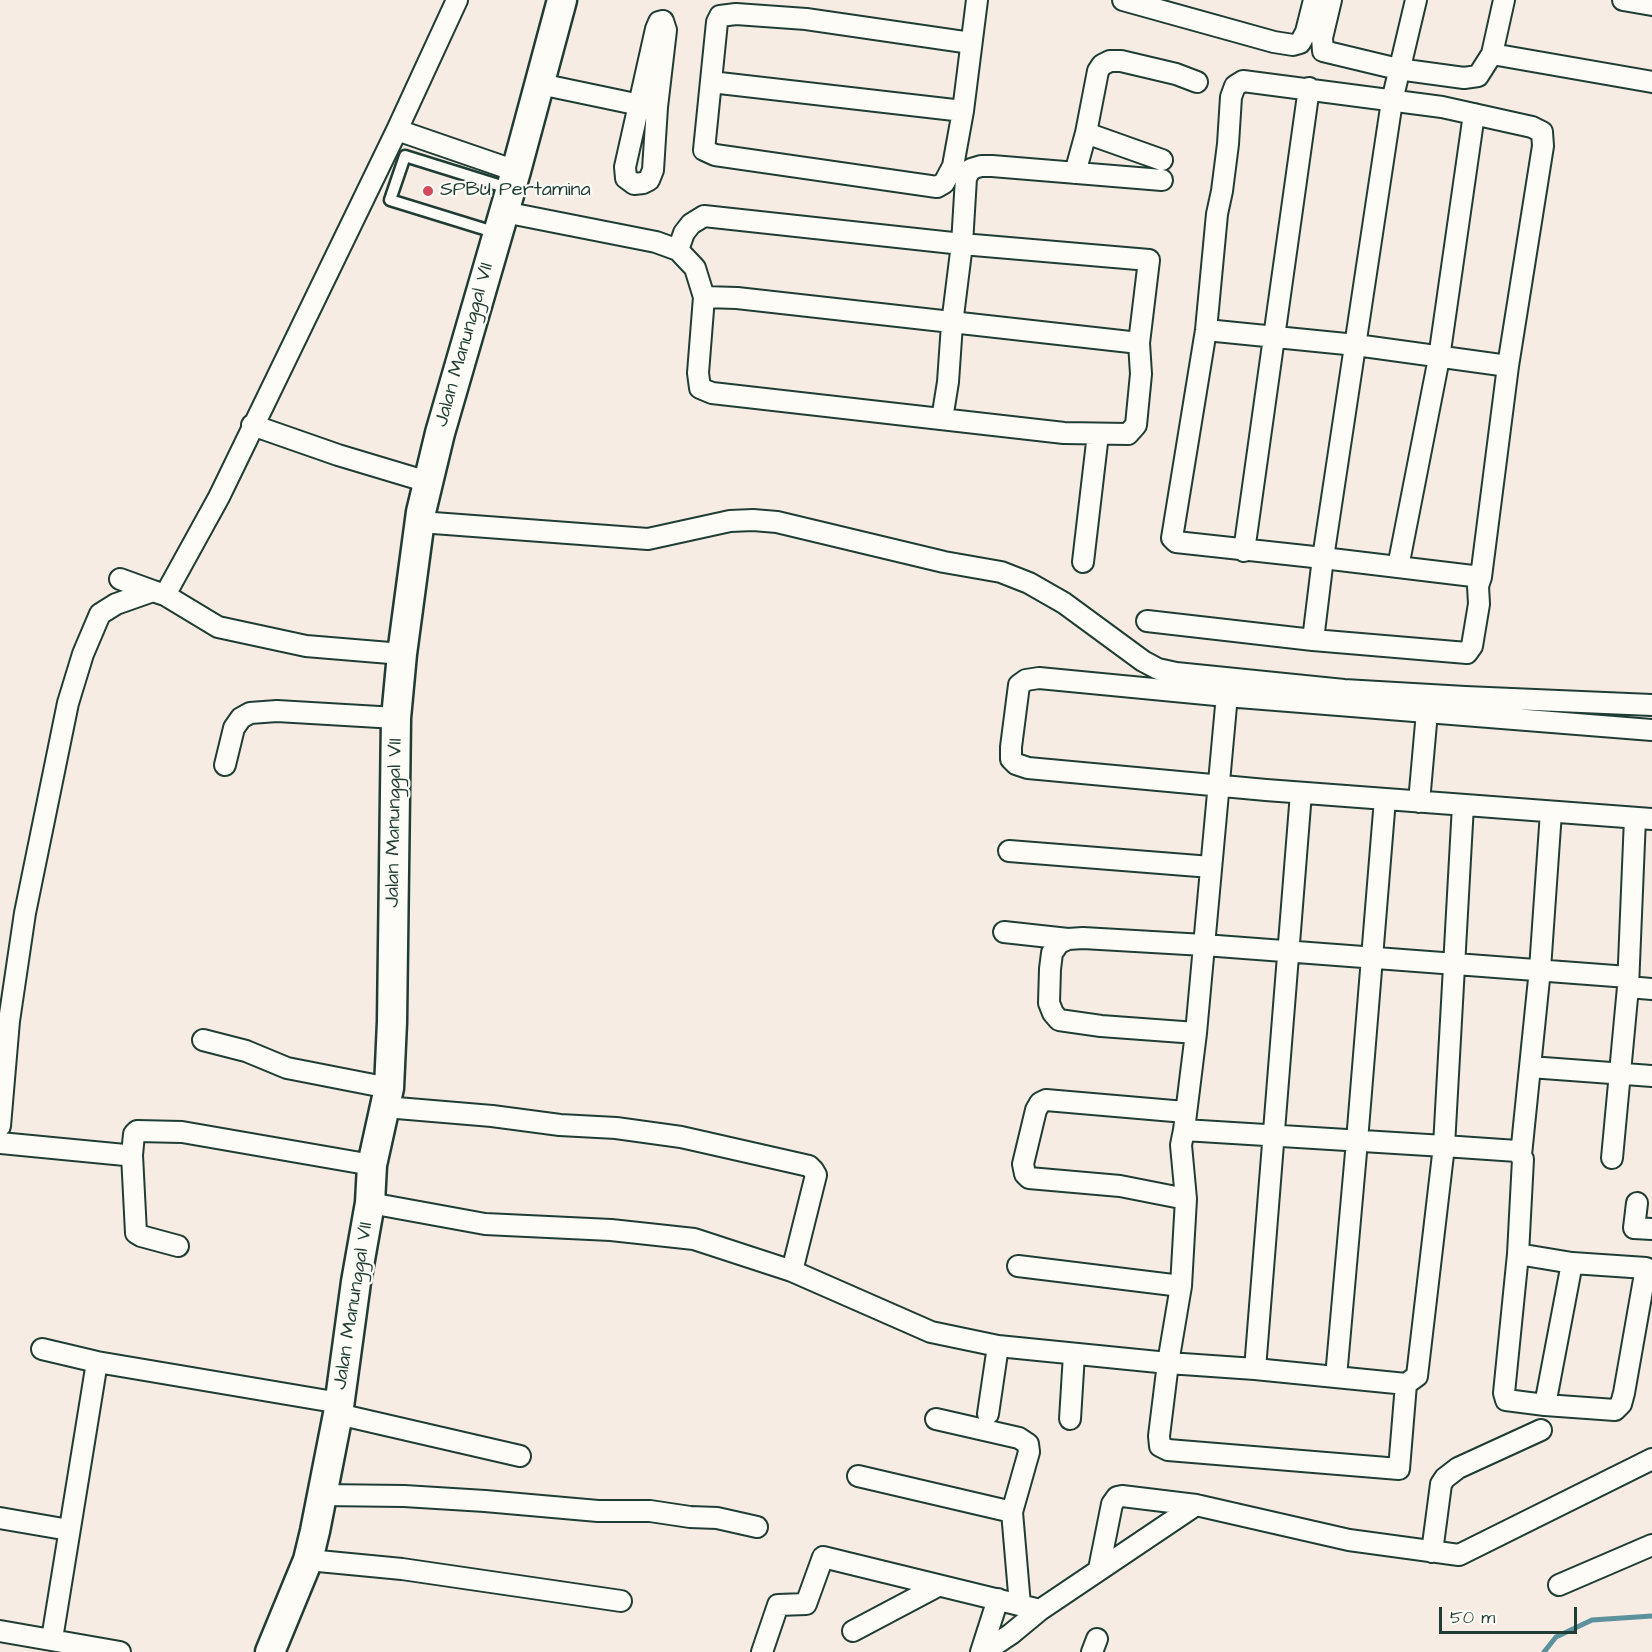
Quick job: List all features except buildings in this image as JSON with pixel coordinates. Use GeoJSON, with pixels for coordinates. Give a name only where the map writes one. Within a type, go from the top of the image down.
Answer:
{"type":"FeatureCollection","features":[{"type":"Feature","properties":{"kind":"street"},"geometry":{"type":"LineString","coordinates":[[0,1126],[9,1021],[25,913],[68,703],[83,654],[100,614],[116,604],[159,593],[219,497],[397,130],[457,0]]}},
{"type":"Feature","properties":{"kind":"street","name":"Jalan Manunggal VII"},"geometry":{"type":"LineString","coordinates":[[270,1652],[308,1560],[339,1408],[356,1282],[370,1203],[372,1165],[387,1098],[392,1022],[396,718],[402,654],[420,522],[440,433],[562,0]]}},
{"type":"Feature","properties":{"kind":"street"},"geometry":{"type":"LineString","coordinates":[[971,43],[808,9],[720,16],[717,22],[704,150],[715,155],[937,187],[944,183],[953,166],[963,111],[971,43],[976,0]]}},
{"type":"Feature","properties":{"kind":"street"},"geometry":{"type":"LineString","coordinates":[[1123,0],[1274,42],[1293,45],[1300,43],[1306,32],[1314,0]]}},
{"type":"Feature","properties":{"kind":"street"},"geometry":{"type":"LineString","coordinates":[[1330,0],[1322,38],[1323,51],[1398,69],[1464,78],[1478,76],[1492,54],[1504,0]]}},
{"type":"Feature","properties":{"kind":"street"},"geometry":{"type":"LineString","coordinates":[[1313,640],[1323,558],[1392,101],[1416,0]]}},
{"type":"Feature","properties":{"kind":"street"},"geometry":{"type":"LineString","coordinates":[[1623,0],[1652,5]]}},
{"type":"Feature","properties":{"kind":"street"},"geometry":{"type":"LineString","coordinates":[[663,21],[666,30],[652,170],[649,180],[638,184],[630,182],[624,171],[640,105],[656,29],[659,22],[663,21]]}},
{"type":"Feature","properties":{"kind":"street"},"geometry":{"type":"LineString","coordinates":[[1492,54],[1652,82]]}},
{"type":"Feature","properties":{"kind":"street"},"geometry":{"type":"LineString","coordinates":[[1075,172],[1086,133],[1098,70],[1105,63],[1121,61],[1197,82]]}},
{"type":"Feature","properties":{"kind":"street"},"geometry":{"type":"LineString","coordinates":[[1147,621],[1313,640],[1467,653],[1472,646],[1479,604],[1478,586],[1481,577],[1508,366],[1544,147],[1542,132],[1532,127],[1442,107],[1249,81],[1239,83],[1233,90],[1222,191],[1217,214],[1206,330],[1172,538],[1176,542],[1244,551],[1481,577]]}},
{"type":"Feature","properties":{"kind":"street"},"geometry":{"type":"LineString","coordinates":[[711,82],[963,111]]}},
{"type":"Feature","properties":{"kind":"street"},"geometry":{"type":"LineString","coordinates":[[540,84],[640,105]]}},
{"type":"Feature","properties":{"kind":"street"},"geometry":{"type":"LineString","coordinates":[[1244,551],[1309,88]]}},
{"type":"Feature","properties":{"kind":"street"},"geometry":{"type":"LineString","coordinates":[[1398,567],[1439,358],[1474,114]]}},
{"type":"Feature","properties":{"kind":"street"},"geometry":{"type":"LineString","coordinates":[[397,130],[507,201],[678,250],[695,268],[704,297],[698,373],[700,388],[712,393],[1064,433],[1128,434],[1136,425],[1141,374],[1139,343],[1149,260],[963,244],[704,216],[684,233],[678,250]]}},
{"type":"Feature","properties":{"kind":"street"},"geometry":{"type":"LineString","coordinates":[[1086,133],[1162,160]]}},
{"type":"Feature","properties":{"kind":"street"},"geometry":{"type":"LineString","coordinates":[[942,418],[963,244],[966,178],[971,170],[981,166],[992,166],[1162,180]]}},
{"type":"Feature","properties":{"kind":"street"},"geometry":{"type":"LineString","coordinates":[[704,297],[1139,343]]}},
{"type":"Feature","properties":{"kind":"street"},"geometry":{"type":"LineString","coordinates":[[1206,330],[1356,345],[1508,366]]}},
{"type":"Feature","properties":{"kind":"street"},"geometry":{"type":"LineString","coordinates":[[252,425],[338,455],[428,482]]}},
{"type":"Feature","properties":{"kind":"street"},"geometry":{"type":"LineString","coordinates":[[1083,562],[1098,435]]}},
{"type":"Feature","properties":{"kind":"street"},"geometry":{"type":"LineString","coordinates":[[420,522],[648,539],[730,521],[777,522],[944,562],[1001,572],[1029,583],[1064,603],[1143,661],[1158,669],[1228,687],[1427,712],[1652,730]]}},
{"type":"Feature","properties":{"kind":"street"},"geometry":{"type":"LineString","coordinates":[[120,579],[159,593],[218,627],[306,646],[402,654]]}},
{"type":"Feature","properties":{"kind":"street"},"geometry":{"type":"LineString","coordinates":[[1612,1158],[1628,982],[1642,901],[1644,819],[1301,793],[1028,768],[1016,764],[1011,759],[1011,747],[1019,685],[1026,680],[1040,678],[1652,705]]}},
{"type":"Feature","properties":{"kind":"street"},"geometry":{"type":"LineString","coordinates":[[1228,687],[1196,1034],[1181,1145],[1186,1199],[1181,1286],[1168,1363],[1159,1436],[1160,1446],[1191,1452],[1399,1469],[1406,1384]]}},
{"type":"Feature","properties":{"kind":"street"},"geometry":{"type":"LineString","coordinates":[[225,765],[234,728],[241,718],[250,713],[277,711],[396,718]]}},
{"type":"Feature","properties":{"kind":"street"},"geometry":{"type":"LineString","coordinates":[[1419,802],[1427,712]]}},
{"type":"Feature","properties":{"kind":"street"},"geometry":{"type":"LineString","coordinates":[[1255,1369],[1301,793]]}},
{"type":"Feature","properties":{"kind":"street"},"geometry":{"type":"LineString","coordinates":[[1336,1377],[1385,799]]}},
{"type":"Feature","properties":{"kind":"street"},"geometry":{"type":"LineString","coordinates":[[370,1203],[485,1224],[588,1228],[682,1237],[792,1271],[931,1332],[998,1346],[1406,1384],[1418,1376],[1444,1146],[1463,805]]}},
{"type":"Feature","properties":{"kind":"street"},"geometry":{"type":"LineString","coordinates":[[1518,1254],[1572,1263],[1646,1268],[1624,1394],[1621,1404],[1615,1410],[1506,1400],[1504,1394],[1518,1254],[1523,1159],[1521,1155],[1540,969],[1551,812]]}},
{"type":"Feature","properties":{"kind":"street"},"geometry":{"type":"LineString","coordinates":[[1009,851],[1211,867]]}},
{"type":"Feature","properties":{"kind":"street"},"geometry":{"type":"LineString","coordinates":[[1004,932],[1068,939],[1204,945],[1540,969],[1628,982],[1652,989]]}},
{"type":"Feature","properties":{"kind":"street"},"geometry":{"type":"LineString","coordinates":[[1068,939],[1059,943],[1052,953],[1050,969],[1049,1003],[1059,1020],[1196,1034]]}},
{"type":"Feature","properties":{"kind":"street"},"geometry":{"type":"LineString","coordinates":[[203,1040],[246,1051],[287,1068],[387,1098],[492,1116],[681,1137],[809,1166],[816,1175],[792,1271]]}},
{"type":"Feature","properties":{"kind":"street"},"geometry":{"type":"LineString","coordinates":[[1530,1066],[1652,1076]]}},
{"type":"Feature","properties":{"kind":"street"},"geometry":{"type":"LineString","coordinates":[[1186,1199],[1120,1186],[1029,1178],[1025,1174],[1023,1164],[1036,1110],[1040,1103],[1046,1100],[1272,1136],[1517,1151],[1521,1155]]}},
{"type":"Feature","properties":{"kind":"street"},"geometry":{"type":"LineString","coordinates":[[178,1246],[136,1233],[132,1155],[134,1134],[137,1131],[182,1132],[372,1165]]}},
{"type":"Feature","properties":{"kind":"street"},"geometry":{"type":"LineString","coordinates":[[0,1143],[132,1155]]}},
{"type":"Feature","properties":{"kind":"street"},"geometry":{"type":"LineString","coordinates":[[1637,1203],[1635,1228],[1652,1229]]}},
{"type":"Feature","properties":{"kind":"street"},"geometry":{"type":"LineString","coordinates":[[1545,1405],[1572,1263]]}},
{"type":"Feature","properties":{"kind":"street"},"geometry":{"type":"LineString","coordinates":[[1018,1266],[1181,1286]]}},
{"type":"Feature","properties":{"kind":"street"},"geometry":{"type":"LineString","coordinates":[[988,1414],[998,1346]]}},
{"type":"Feature","properties":{"kind":"street"},"geometry":{"type":"LineString","coordinates":[[42,1349],[97,1362],[339,1408],[520,1456]]}},
{"type":"Feature","properties":{"kind":"street"},"geometry":{"type":"LineString","coordinates":[[1070,1419],[1074,1354]]}},
{"type":"Feature","properties":{"kind":"street"},"geometry":{"type":"LineString","coordinates":[[52,1639],[97,1362]]}},
{"type":"Feature","properties":{"kind":"street"},"geometry":{"type":"LineString","coordinates":[[936,1419],[1019,1438],[1028,1444],[1029,1452],[1012,1512],[1020,1605]]}},
{"type":"Feature","properties":{"kind":"street"},"geometry":{"type":"LineString","coordinates":[[1432,1552],[1441,1484],[1445,1478],[1458,1468],[1541,1430]]}},
{"type":"Feature","properties":{"kind":"street"},"geometry":{"type":"LineString","coordinates":[[1099,1569],[1112,1504],[1117,1497],[1122,1496],[1196,1505],[1349,1540],[1459,1555],[1652,1459]]}},
{"type":"Feature","properties":{"kind":"street"},"geometry":{"type":"LineString","coordinates":[[858,1476],[1012,1512]]}},
{"type":"Feature","properties":{"kind":"street"},"geometry":{"type":"LineString","coordinates":[[321,1495],[404,1496],[598,1511],[650,1511],[690,1517],[717,1518],[757,1527]]}},
{"type":"Feature","properties":{"kind":"street"},"geometry":{"type":"LineString","coordinates":[[983,1652],[1099,1569],[1196,1505]]}},
{"type":"Feature","properties":{"kind":"street"},"geometry":{"type":"LineString","coordinates":[[0,1518],[69,1530]]}},
{"type":"Feature","properties":{"kind":"street"},"geometry":{"type":"LineString","coordinates":[[1559,1585],[1652,1545]]}},
{"type":"Feature","properties":{"kind":"street"},"geometry":{"type":"LineString","coordinates":[[762,1652],[778,1605],[806,1604],[823,1557],[1040,1610]]}},
{"type":"Feature","properties":{"kind":"street"},"geometry":{"type":"LineString","coordinates":[[308,1560],[402,1569],[621,1601]]}},
{"type":"Feature","properties":{"kind":"street"},"geometry":{"type":"LineString","coordinates":[[853,1631],[938,1586]]}},
{"type":"Feature","properties":{"kind":"street"},"geometry":{"type":"LineString","coordinates":[[983,1652],[998,1599]]}},
{"type":"Feature","properties":{"kind":"street"},"geometry":{"type":"LineString","coordinates":[[0,1631],[120,1652]]}},
{"type":"Feature","properties":{"kind":"lane"},"geometry":{"type":"LineString","coordinates":[[405,156],[507,201],[390,200],[405,156]]}},
{"type":"Feature","properties":{"kind":"waterway"},"geometry":{"type":"LineString","coordinates":[[1544,1652],[1556,1637],[1592,1620],[1652,1616]]}},
{"type":"Feature","properties":{"kind":"place","name":"SPBU Pertamina"},"geometry":{"type":"Point","coordinates":[428,191]}}]}
